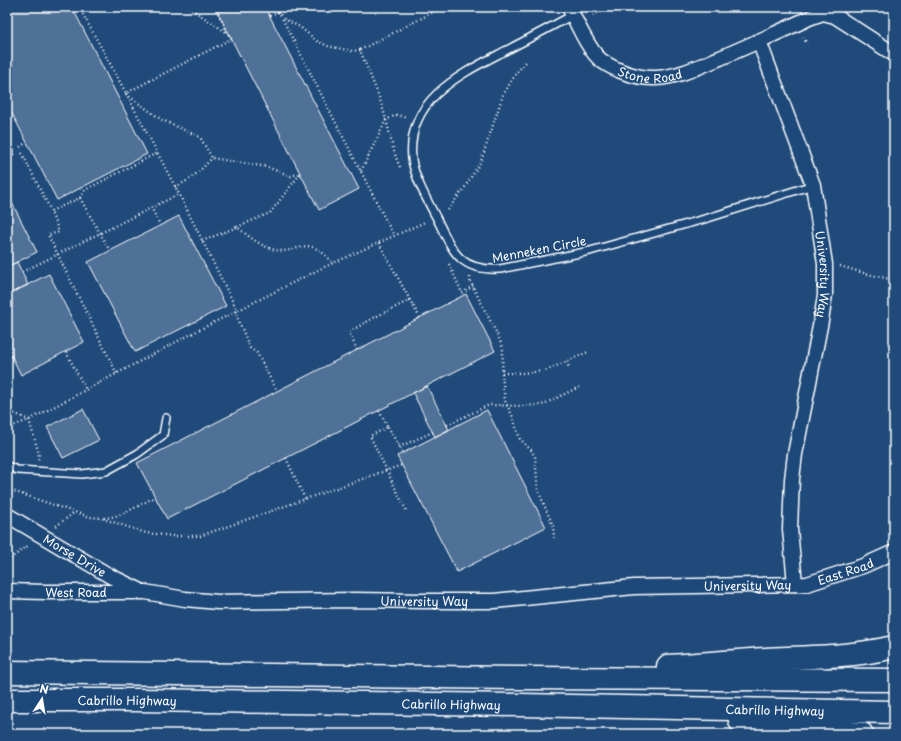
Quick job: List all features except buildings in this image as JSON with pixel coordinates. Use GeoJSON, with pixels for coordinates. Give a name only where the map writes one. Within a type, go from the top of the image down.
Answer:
{"type":"FeatureCollection","features":[{"type":"Feature","properties":{"kind":"highway"},"geometry":{"type":"LineString","coordinates":[[523,678],[731,661],[833,656],[856,654],[894,647]]}},
{"type":"Feature","properties":{"kind":"highway"},"geometry":{"type":"LineString","coordinates":[[7,672],[523,678],[894,680]]}},
{"type":"Feature","properties":{"kind":"highway","name":"Cabrillo Highway"},"geometry":{"type":"LineString","coordinates":[[14,701],[136,700],[894,712]]}},
{"type":"Feature","properties":{"kind":"highway"},"geometry":{"type":"LineString","coordinates":[[648,707],[779,727],[862,734]]}},
{"type":"Feature","properties":{"kind":"street","name":"Stone Road"},"geometry":{"type":"LineString","coordinates":[[571,11],[594,53],[602,61],[629,74],[643,78],[657,78],[684,72],[823,13],[835,16],[894,54]]}},
{"type":"Feature","properties":{"kind":"street","name":"University Way"},"geometry":{"type":"LineString","coordinates":[[145,592],[185,600],[218,602],[354,600],[494,601],[634,587],[795,584],[790,529],[791,484],[795,454],[821,321],[826,279],[824,254],[813,185],[759,41]]}},
{"type":"Feature","properties":{"kind":"street","name":"Morse Drive"},"geometry":{"type":"LineString","coordinates":[[7,515],[110,576],[145,592]]}},
{"type":"Feature","properties":{"kind":"street","name":"East Road"},"geometry":{"type":"LineString","coordinates":[[795,584],[807,584],[822,580],[863,566],[894,552]]}},
{"type":"Feature","properties":{"kind":"street","name":"West Road"},"geometry":{"type":"LineString","coordinates":[[7,590],[45,592],[145,592]]}},
{"type":"Feature","properties":{"kind":"lane","name":"Menneken Circle"},"geometry":{"type":"LineString","coordinates":[[571,11],[461,74],[443,88],[428,103],[418,118],[413,132],[412,160],[417,176],[451,248],[459,258],[477,268],[500,270],[590,251],[708,218],[813,185]]}},
{"type":"Feature","properties":{"kind":"lane"},"geometry":{"type":"LineString","coordinates":[[7,466],[17,470],[82,474],[106,470],[137,454],[163,435],[166,418]]}},
{"type":"Feature","properties":{"kind":"path"},"geometry":{"type":"LineString","coordinates":[[79,7],[179,194],[235,306],[235,312],[250,348],[257,353],[277,392]]}},
{"type":"Feature","properties":{"kind":"path"},"geometry":{"type":"LineString","coordinates":[[188,7],[229,34]]}},
{"type":"Feature","properties":{"kind":"path"},"geometry":{"type":"LineString","coordinates":[[126,93],[231,39],[215,7]]}},
{"type":"Feature","properties":{"kind":"path"},"geometry":{"type":"LineString","coordinates":[[277,7],[394,236]]}},
{"type":"Feature","properties":{"kind":"path"},"geometry":{"type":"LineString","coordinates":[[270,16],[288,7]]}},
{"type":"Feature","properties":{"kind":"path"},"geometry":{"type":"LineString","coordinates":[[282,18],[300,27],[317,41],[328,46],[352,51],[360,50],[444,7]]}},
{"type":"Feature","properties":{"kind":"path"},"geometry":{"type":"LineString","coordinates":[[593,15],[607,7]]}},
{"type":"Feature","properties":{"kind":"path"},"geometry":{"type":"LineString","coordinates":[[360,50],[386,120],[391,146],[401,168]]}},
{"type":"Feature","properties":{"kind":"path"},"geometry":{"type":"LineString","coordinates":[[448,210],[481,161],[503,95],[517,72],[526,62]]}},
{"type":"Feature","properties":{"kind":"path"},"geometry":{"type":"LineString","coordinates":[[126,93],[162,120],[200,137],[212,158]]}},
{"type":"Feature","properties":{"kind":"path"},"geometry":{"type":"LineString","coordinates":[[361,171],[386,120],[396,115],[418,118]]}},
{"type":"Feature","properties":{"kind":"path"},"geometry":{"type":"LineString","coordinates":[[19,147],[51,211],[59,232],[48,235],[117,374]]}},
{"type":"Feature","properties":{"kind":"path"},"geometry":{"type":"LineString","coordinates":[[51,211],[80,198],[85,190],[157,153]]}},
{"type":"Feature","properties":{"kind":"path"},"geometry":{"type":"LineString","coordinates":[[175,187],[199,173],[212,158]]}},
{"type":"Feature","properties":{"kind":"path"},"geometry":{"type":"LineString","coordinates":[[202,241],[270,213],[301,173],[291,176],[267,167],[212,158]]}},
{"type":"Feature","properties":{"kind":"path"},"geometry":{"type":"LineString","coordinates":[[22,272],[179,194]]}},
{"type":"Feature","properties":{"kind":"path"},"geometry":{"type":"LineString","coordinates":[[80,198],[110,251]]}},
{"type":"Feature","properties":{"kind":"path"},"geometry":{"type":"LineString","coordinates":[[151,207],[160,225]]}},
{"type":"Feature","properties":{"kind":"path"},"geometry":{"type":"LineString","coordinates":[[7,428],[29,420],[235,312],[334,263],[428,221]]}},
{"type":"Feature","properties":{"kind":"path"},"geometry":{"type":"LineString","coordinates":[[237,227],[254,241],[272,249],[285,251],[305,246],[318,249],[334,263]]}},
{"type":"Feature","properties":{"kind":"path"},"geometry":{"type":"LineString","coordinates":[[379,243],[420,318]]}},
{"type":"Feature","properties":{"kind":"path"},"geometry":{"type":"LineString","coordinates":[[836,265],[894,280]]}},
{"type":"Feature","properties":{"kind":"path"},"geometry":{"type":"LineString","coordinates":[[472,266],[470,281],[497,334],[502,348],[502,373],[505,401],[512,415],[520,439],[531,450],[535,457],[538,490],[553,526],[554,538]]}},
{"type":"Feature","properties":{"kind":"path"},"geometry":{"type":"LineString","coordinates":[[357,350],[349,332],[375,317],[410,300]]}},
{"type":"Feature","properties":{"kind":"path"},"geometry":{"type":"LineString","coordinates":[[66,352],[86,390]]}},
{"type":"Feature","properties":{"kind":"path"},"geometry":{"type":"LineString","coordinates":[[502,373],[545,371],[588,352]]}},
{"type":"Feature","properties":{"kind":"path"},"geometry":{"type":"LineString","coordinates":[[566,362],[569,367]]}},
{"type":"Feature","properties":{"kind":"path"},"geometry":{"type":"LineString","coordinates":[[447,425],[489,405],[542,405],[578,386]]}},
{"type":"Feature","properties":{"kind":"path"},"geometry":{"type":"LineString","coordinates":[[7,410],[29,420],[39,454],[37,471]]}},
{"type":"Feature","properties":{"kind":"path"},"geometry":{"type":"LineString","coordinates":[[379,411],[403,453]]}},
{"type":"Feature","properties":{"kind":"path"},"geometry":{"type":"LineString","coordinates":[[388,427],[370,436],[388,470],[406,510]]}},
{"type":"Feature","properties":{"kind":"path"},"geometry":{"type":"LineString","coordinates":[[399,447],[433,432]]}},
{"type":"Feature","properties":{"kind":"path"},"geometry":{"type":"LineString","coordinates":[[286,458],[305,499]]}},
{"type":"Feature","properties":{"kind":"path"},"geometry":{"type":"LineString","coordinates":[[101,518],[146,533],[173,536],[200,536],[402,465]]}},
{"type":"Feature","properties":{"kind":"path"},"geometry":{"type":"LineString","coordinates":[[7,489],[90,517],[101,518],[112,518],[155,497]]}},
{"type":"Feature","properties":{"kind":"path"},"geometry":{"type":"LineString","coordinates":[[52,529],[75,512]]}},
{"type":"Feature","properties":{"kind":"path"},"geometry":{"type":"LineString","coordinates":[[7,561],[31,544]]}}]}
